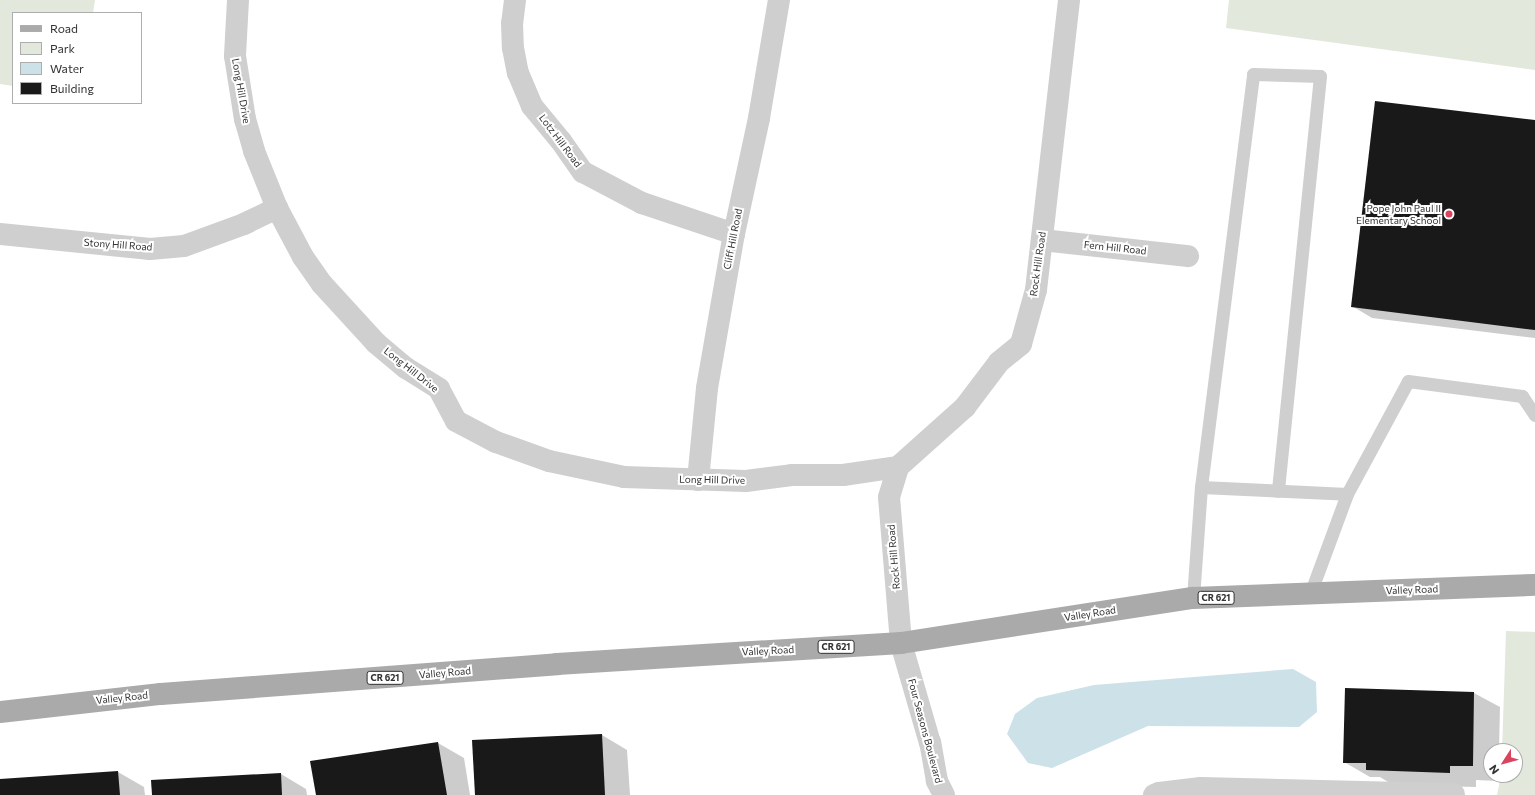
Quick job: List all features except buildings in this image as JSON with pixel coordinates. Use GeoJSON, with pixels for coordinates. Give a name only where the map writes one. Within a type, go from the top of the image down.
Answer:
{"type":"FeatureCollection","features":[{"type":"Feature","properties":{"kind":"main road","name":"Valley Road"},"geometry":{"type":"LineString","coordinates":[[0,712],[161,694],[556,664],[901,643],[1193,598],[1534,587]]}},
{"type":"Feature","properties":{"kind":"street","name":"Long Hill Drive"},"geometry":{"type":"LineString","coordinates":[[238,0],[235,56],[245,118],[254,151],[277,208],[303,257],[322,284],[376,343],[406,368],[439,390],[456,421],[496,442],[549,461],[624,477],[746,481],[792,475],[843,475],[898,466]]}},
{"type":"Feature","properties":{"kind":"street","name":"Lotz Hill Road"},"geometry":{"type":"LineString","coordinates":[[515,0],[512,23],[513,48],[518,73],[532,106],[561,141],[583,172],[642,203],[734,234]]}},
{"type":"Feature","properties":{"kind":"street","name":"Cliff Hill Road"},"geometry":{"type":"LineString","coordinates":[[698,480],[707,388],[734,234],[759,118],[779,0]]}},
{"type":"Feature","properties":{"kind":"street","name":"Rock Hill Road"},"geometry":{"type":"LineString","coordinates":[[901,643],[889,497],[898,466],[965,407],[999,362],[1021,344],[1036,290],[1069,0]]}},
{"type":"Feature","properties":{"kind":"street","name":"Stony Hill Road"},"geometry":{"type":"LineString","coordinates":[[0,234],[150,249],[190,244],[244,224],[277,208]]}},
{"type":"Feature","properties":{"kind":"street","name":"Fern Hill Road"},"geometry":{"type":"LineString","coordinates":[[1042,240],[1188,256]]}},
{"type":"Feature","properties":{"kind":"street","name":"Four Seasons Boulevard"},"geometry":{"type":"LineString","coordinates":[[901,643],[930,743],[937,781],[944,795]]}},
{"type":"Feature","properties":{"kind":"street"},"geometry":{"type":"LineString","coordinates":[[1154,795],[1159,793],[1201,788],[1454,794]]}},
{"type":"Feature","properties":{"kind":"lane"},"geometry":{"type":"LineString","coordinates":[[1193,598],[1201,487],[1253,74],[1320,76],[1278,491]]}},
{"type":"Feature","properties":{"kind":"lane"},"geometry":{"type":"LineString","coordinates":[[1310,594],[1347,494],[1408,381],[1522,396],[1535,415]]}},
{"type":"Feature","properties":{"kind":"lane"},"geometry":{"type":"LineString","coordinates":[[1201,487],[1347,494]]}},
{"type":"Feature","properties":{"kind":"green space"},"geometry":{"type":"Polygon","coordinates":[[[0,0],[95,0],[93,12],[12,12],[12,86],[0,84],[0,0]]]}},
{"type":"Feature","properties":{"kind":"green space"},"geometry":{"type":"Polygon","coordinates":[[[1229,0],[1535,0],[1535,70],[1226,28],[1229,0]]]}},
{"type":"Feature","properties":{"kind":"green space"},"geometry":{"type":"Polygon","coordinates":[[[1506,631],[1535,632],[1535,795],[1497,795],[1499,783],[1523,783],[1523,743],[1502,743],[1506,631]]]}},
{"type":"Feature","properties":{"kind":"water"},"geometry":{"type":"Polygon","coordinates":[[[1293,669],[1316,682],[1317,712],[1299,727],[1148,726],[1052,768],[1028,763],[1007,734],[1015,714],[1037,698],[1094,685],[1293,669]]]}},
{"type":"Feature","properties":{"kind":"place","name":"Pope John Paul II Elementary School"},"geometry":{"type":"Point","coordinates":[1449,214]}}]}
